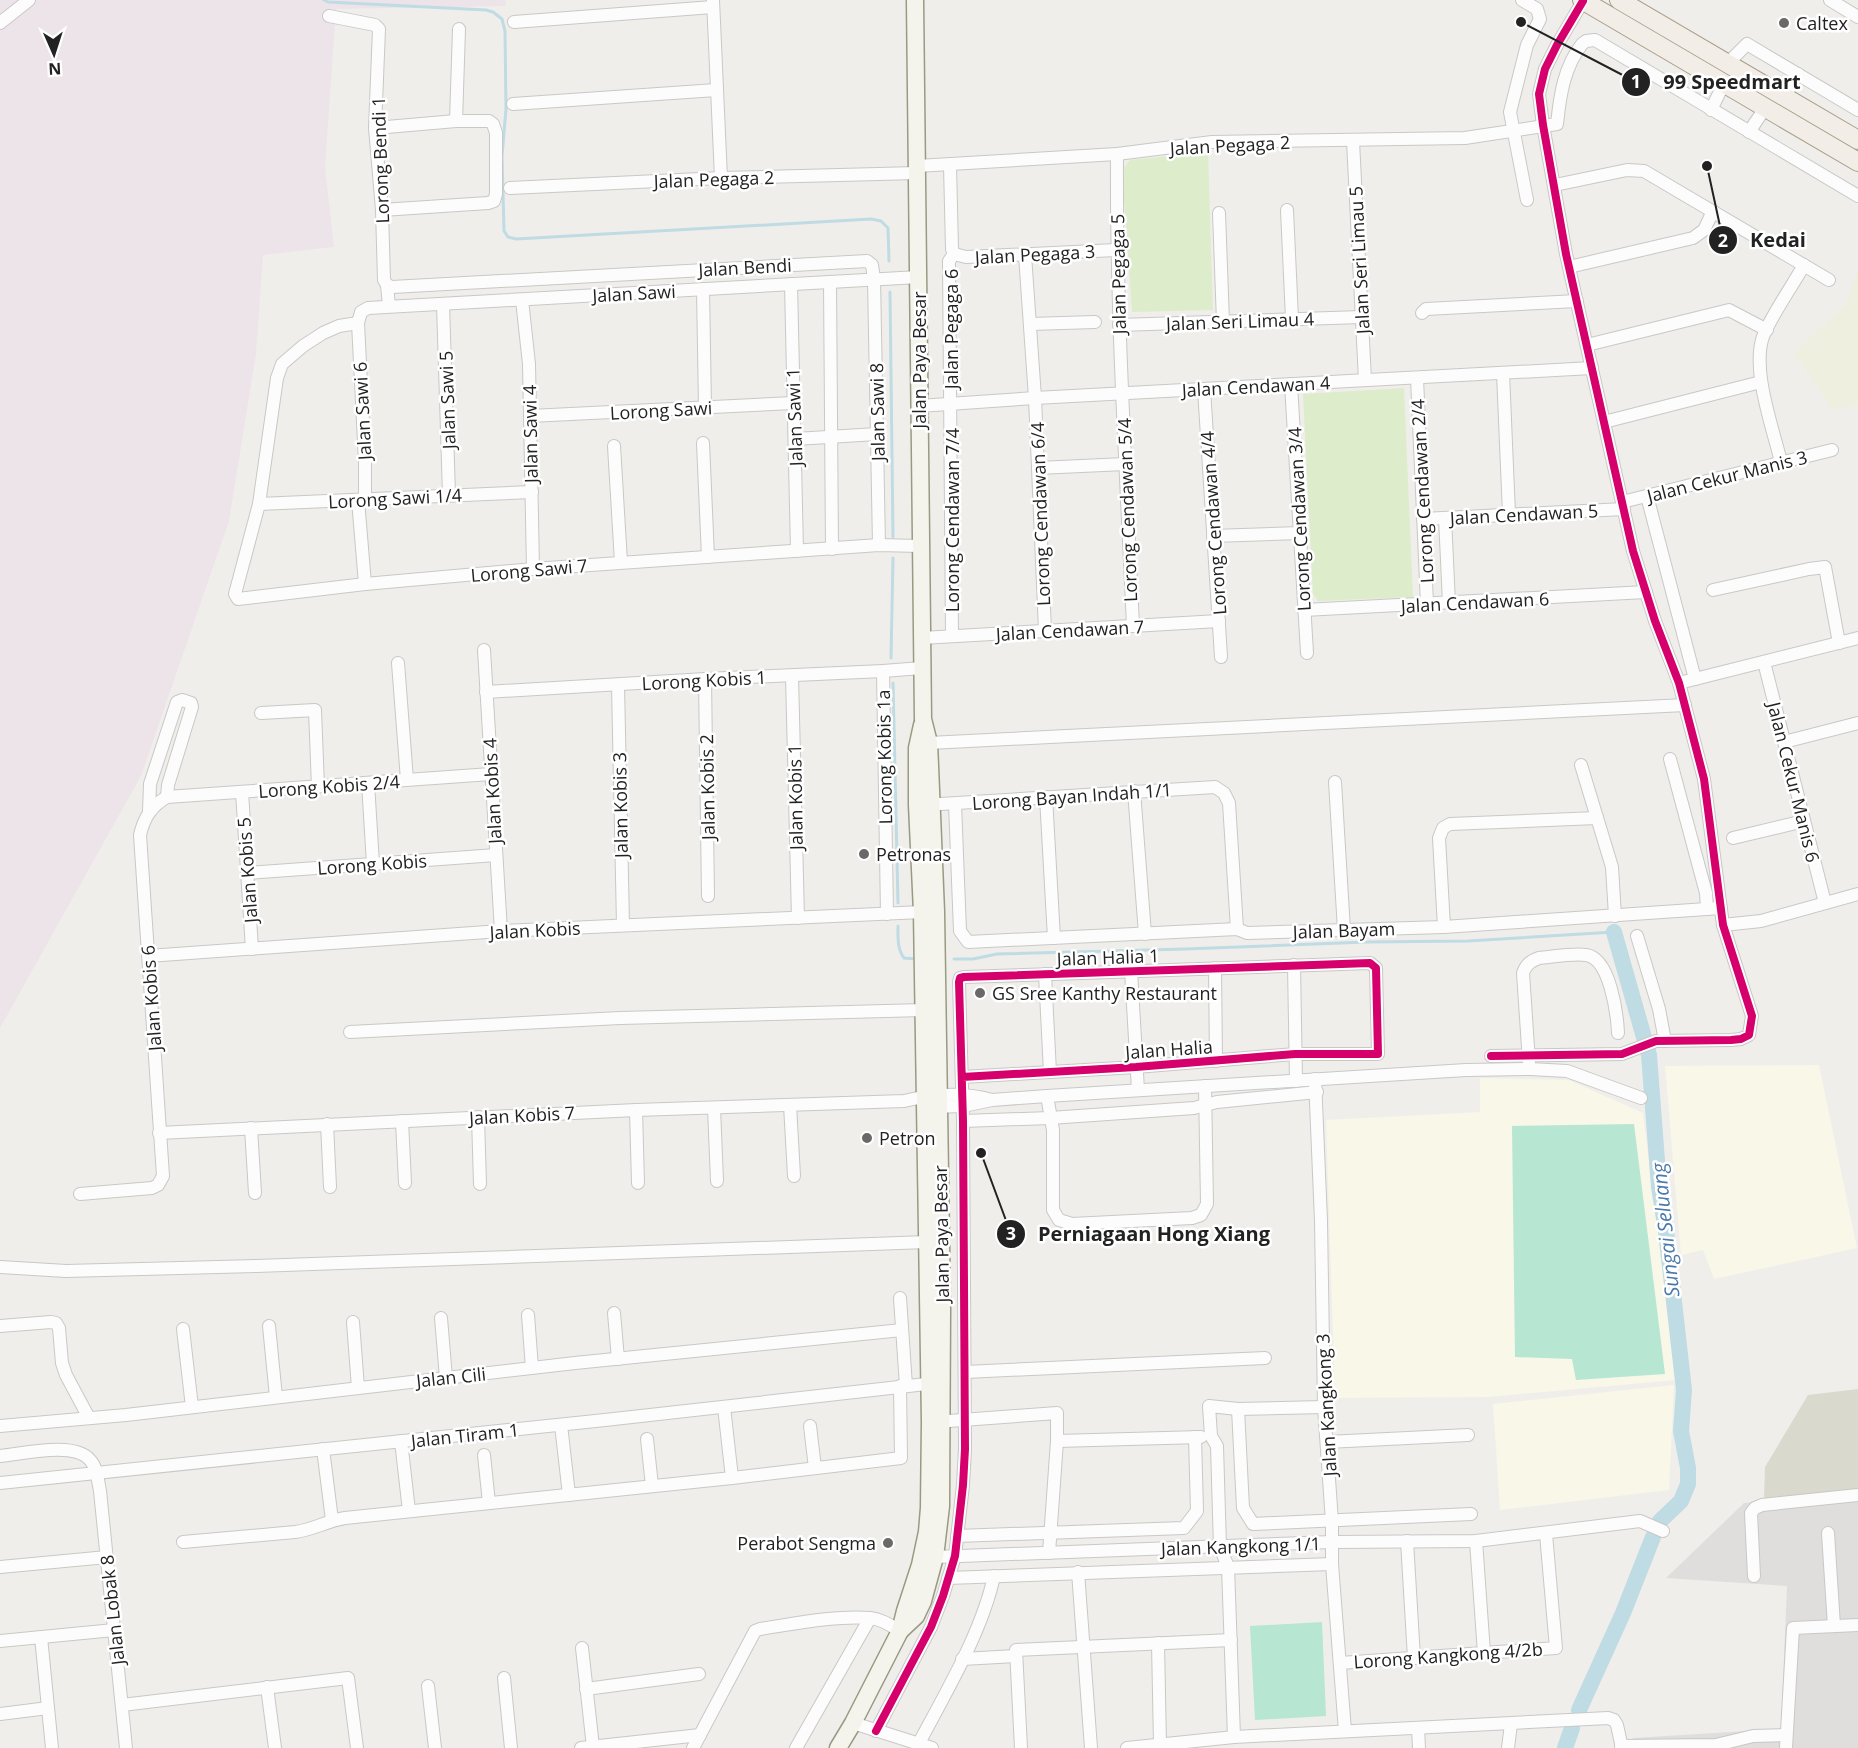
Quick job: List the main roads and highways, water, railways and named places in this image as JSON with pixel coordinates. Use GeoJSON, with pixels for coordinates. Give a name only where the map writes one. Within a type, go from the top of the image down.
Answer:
{"type":"FeatureCollection","features":[{"type":"Feature","properties":{"kind":"main road"},"geometry":{"type":"LineString","coordinates":[[1582,0],[1858,162]]}},
{"type":"Feature","properties":{"kind":"main road"},"geometry":{"type":"LineString","coordinates":[[1619,0],[1858,140]]}},
{"type":"Feature","properties":{"kind":"waterway"},"geometry":{"type":"LineString","coordinates":[[324,0],[486,10],[502,19],[505,31],[506,109],[502,156],[504,231],[508,237],[516,239],[871,219],[881,221],[888,228],[889,261]]}},
{"type":"Feature","properties":{"kind":"waterway"},"geometry":{"type":"LineString","coordinates":[[890,292],[893,537]]}},
{"type":"Feature","properties":{"kind":"waterway"},"geometry":{"type":"LineString","coordinates":[[891,658],[893,558]]}},
{"type":"Feature","properties":{"kind":"waterway"},"geometry":{"type":"LineString","coordinates":[[893,683],[898,903]]}},
{"type":"Feature","properties":{"kind":"waterway"},"geometry":{"type":"LineString","coordinates":[[898,926],[900,951],[904,958],[916,959]]}},
{"type":"Feature","properties":{"kind":"waterway"},"geometry":{"type":"LineString","coordinates":[[954,959],[973,959],[997,954],[1366,942],[1468,941],[1614,932]]}},
{"type":"Feature","properties":{"kind":"waterway","name":"Sungai Seluang"},"geometry":{"type":"LineString","coordinates":[[1614,932],[1649,1055],[1659,1187],[1684,1390],[1681,1431],[1688,1468],[1688,1484],[1681,1501],[1660,1521]]}},
{"type":"Feature","properties":{"kind":"waterway","name":"Sungai Seluang"},"geometry":{"type":"LineString","coordinates":[[1579,1710],[1623,1613],[1653,1537]]}},
{"type":"Feature","properties":{"kind":"waterway","name":"Sungai Seluang"},"geometry":{"type":"LineString","coordinates":[[1565,1748],[1572,1728]]}},
{"type":"Feature","properties":{"kind":"place","name":"99 Speedmart"},"geometry":{"type":"Point","coordinates":[1521,22]}},
{"type":"Feature","properties":{"kind":"place","name":"Caltex"},"geometry":{"type":"Point","coordinates":[1784,23]}},
{"type":"Feature","properties":{"kind":"place","name":"Kedai"},"geometry":{"type":"Point","coordinates":[1707,166]}},
{"type":"Feature","properties":{"kind":"place","name":"Petronas"},"geometry":{"type":"Point","coordinates":[864,854]}},
{"type":"Feature","properties":{"kind":"place","name":"GS Sree Kanthy Restaurant"},"geometry":{"type":"Point","coordinates":[980,993]}},
{"type":"Feature","properties":{"kind":"place","name":"Petron"},"geometry":{"type":"Point","coordinates":[867,1138]}},
{"type":"Feature","properties":{"kind":"place","name":"Perniagaan Hong Xiang"},"geometry":{"type":"Point","coordinates":[981,1153]}},
{"type":"Feature","properties":{"kind":"place","name":"Perabot Sengma"},"geometry":{"type":"Point","coordinates":[888,1543]}}]}
